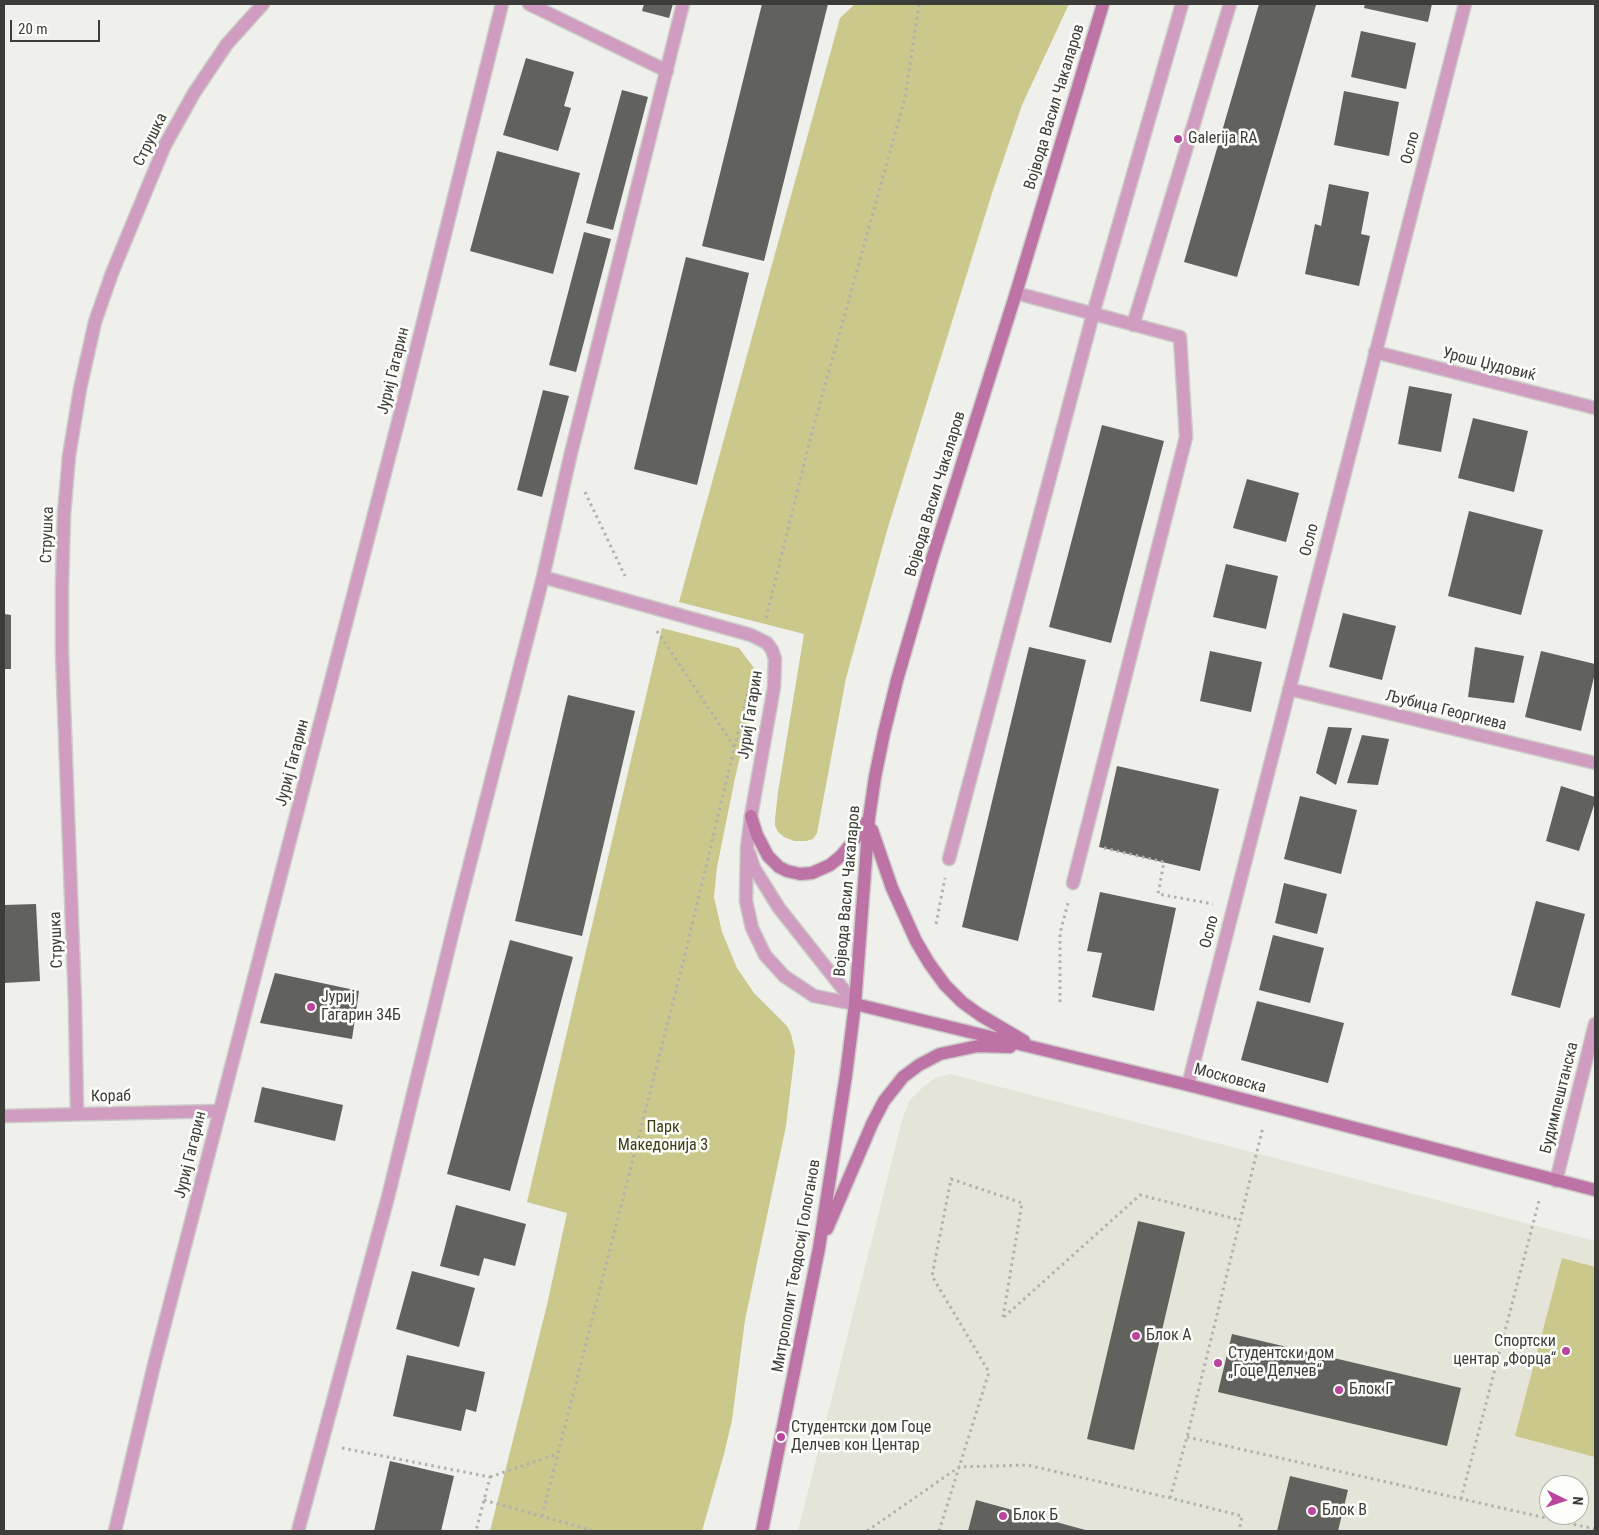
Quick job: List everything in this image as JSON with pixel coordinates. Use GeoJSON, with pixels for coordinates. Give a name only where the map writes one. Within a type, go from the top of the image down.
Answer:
{"type":"FeatureCollection","features":[{"type":"Feature","properties":{"kind":"street","name":"Струшка"},"geometry":{"type":"LineString","coordinates":[[77,1114],[75,993],[62,653],[62,586],[64,514],[69,456],[80,389],[95,322],[112,273],[165,145],[194,93],[228,44],[263,4]]}},
{"type":"Feature","properties":{"kind":"street","name":"Јуриј Гагарин"},"geometry":{"type":"LineString","coordinates":[[115,1531],[132,1452],[404,399],[502,4]]}},
{"type":"Feature","properties":{"kind":"street"},"geometry":{"type":"LineString","coordinates":[[529,4],[667,70]]}},
{"type":"Feature","properties":{"kind":"street"},"geometry":{"type":"LineString","coordinates":[[298,1531],[388,1196],[543,577],[570,457],[683,4]]}},
{"type":"Feature","properties":{"kind":"street","name":"Војвода Васил Чакаларов"},"geometry":{"type":"LineString","coordinates":[[855,1004],[869,818],[875,777],[897,680],[1103,4]]}},
{"type":"Feature","properties":{"kind":"street"},"geometry":{"type":"LineString","coordinates":[[949,859],[1093,314],[1182,4]]}},
{"type":"Feature","properties":{"kind":"street"},"geometry":{"type":"LineString","coordinates":[[1133,325],[1230,4]]}},
{"type":"Feature","properties":{"kind":"street","name":"Осло"},"geometry":{"type":"LineString","coordinates":[[1188,1084],[1465,4]]}},
{"type":"Feature","properties":{"kind":"street"},"geometry":{"type":"LineString","coordinates":[[1016,293],[1180,338],[1186,437],[1073,883]]}},
{"type":"Feature","properties":{"kind":"street","name":"Урош Џудовиќ"},"geometry":{"type":"LineString","coordinates":[[1375,352],[1595,408]]}},
{"type":"Feature","properties":{"kind":"street"},"geometry":{"type":"LineString","coordinates":[[543,577],[760,639]]}},
{"type":"Feature","properties":{"kind":"street","name":"Јуриј Гагарин"},"geometry":{"type":"LineString","coordinates":[[760,639],[767,643],[772,650],[775,659],[775,673],[747,848],[746,901],[752,928],[765,955],[784,976],[814,996],[855,1004]]}},
{"type":"Feature","properties":{"kind":"street","name":"Љубица Георгиева"},"geometry":{"type":"LineString","coordinates":[[1289,689],[1595,764]]}},
{"type":"Feature","properties":{"kind":"street"},"geometry":{"type":"LineString","coordinates":[[751,816],[757,835],[768,856],[779,867],[800,874],[812,873],[822,869],[841,856],[869,818]]}},
{"type":"Feature","properties":{"kind":"street"},"geometry":{"type":"LineString","coordinates":[[869,818],[874,840],[892,888],[916,941],[929,963],[962,1002],[1035,1048]]}},
{"type":"Feature","properties":{"kind":"street","name":"Јуриј Гагарин"},"geometry":{"type":"LineString","coordinates":[[747,848],[754,868],[778,908],[855,1004]]}},
{"type":"Feature","properties":{"kind":"street","name":"Московска"},"geometry":{"type":"LineString","coordinates":[[855,1004],[1188,1084],[1595,1190]]}},
{"type":"Feature","properties":{"kind":"street","name":"Митрополит Теодосиј Гологанов"},"geometry":{"type":"LineString","coordinates":[[762,1531],[819,1248],[855,1004]]}},
{"type":"Feature","properties":{"kind":"street","name":"Будимпештанска"},"geometry":{"type":"LineString","coordinates":[[1550,1179],[1595,1024]]}},
{"type":"Feature","properties":{"kind":"street"},"geometry":{"type":"LineString","coordinates":[[819,1248],[872,1124],[884,1101],[903,1077],[919,1065],[940,1054],[978,1046],[1035,1048]]}},
{"type":"Feature","properties":{"kind":"street","name":"Кораб"},"geometry":{"type":"LineString","coordinates":[[4,1116],[219,1112]]}},
{"type":"Feature","properties":{"kind":"path"},"geometry":{"type":"LineString","coordinates":[[760,639],[812,432],[905,98],[919,4]]}},
{"type":"Feature","properties":{"kind":"path"},"geometry":{"type":"LineString","coordinates":[[542,1516],[680,977],[752,677]]}},
{"type":"Feature","properties":{"kind":"path"},"geometry":{"type":"LineString","coordinates":[[1084,844],[1164,862],[1158,894],[1233,908]]}},
{"type":"Feature","properties":{"kind":"path"},"geometry":{"type":"LineString","coordinates":[[936,924],[949,859]]}},
{"type":"Feature","properties":{"kind":"path"},"geometry":{"type":"LineString","coordinates":[[1060,1002],[1060,933],[1073,883]]}},
{"type":"Feature","properties":{"kind":"path"},"geometry":{"type":"LineString","coordinates":[[1170,1498],[1187,1437],[1268,1106]]}},
{"type":"Feature","properties":{"kind":"path"},"geometry":{"type":"LineString","coordinates":[[939,1531],[989,1372],[932,1276],[951,1179],[1022,1202],[1003,1317],[1140,1195],[1240,1220]]}},
{"type":"Feature","properties":{"kind":"path"},"geometry":{"type":"LineString","coordinates":[[1462,1498],[1550,1179]]}},
{"type":"Feature","properties":{"kind":"path"},"geometry":{"type":"LineString","coordinates":[[1187,1437],[1595,1529]]}},
{"type":"Feature","properties":{"kind":"path"},"geometry":{"type":"LineString","coordinates":[[320,1444],[490,1477],[558,1454]]}},
{"type":"Feature","properties":{"kind":"path"},"geometry":{"type":"LineString","coordinates":[[867,1531],[959,1467],[1027,1465],[1242,1516],[1238,1531]]}},
{"type":"Feature","properties":{"kind":"path"},"geometry":{"type":"LineString","coordinates":[[476,1531],[490,1477]]}},
{"type":"Feature","properties":{"kind":"path"},"geometry":{"type":"LineString","coordinates":[[484,1500],[594,1531]]}},
{"type":"Feature","properties":{"kind":"shaded area","name":"Студентски дом „Гоце Делчев“"},"geometry":{"type":"Polygon","coordinates":[[[950,1074],[1595,1241],[1595,1531],[798,1531],[903,1117],[910,1100],[935,1078],[950,1074]]]}},
{"type":"Feature","properties":{"kind":"green space"},"geometry":{"type":"Polygon","coordinates":[[[855,4],[1069,4],[1022,105],[993,190],[888,527],[846,678],[817,833],[813,839],[794,841],[778,832],[775,826],[775,819],[804,634],[679,602],[840,18],[855,4]]]}},
{"type":"Feature","properties":{"kind":"green space","name":"Парк Македонија 3"},"geometry":{"type":"Polygon","coordinates":[[[662,628],[739,648],[754,668],[756,687],[717,867],[714,897],[722,932],[737,968],[754,993],[787,1026],[795,1051],[786,1126],[745,1320],[732,1420],[702,1531],[490,1531],[547,1305],[567,1213],[527,1202],[662,628]]]}},
{"type":"Feature","properties":{"kind":"green space","name":"Спортски центар „Форца“"},"geometry":{"type":"Polygon","coordinates":[[[1562,1258],[1595,1267],[1595,1457],[1515,1436],[1562,1258]]]}},
{"type":"Feature","properties":{"kind":"building"},"geometry":{"type":"Polygon","coordinates":[[[644,4],[673,4],[669,18],[642,11],[644,4]]]}},
{"type":"Feature","properties":{"kind":"building"},"geometry":{"type":"Polygon","coordinates":[[[762,4],[828,4],[764,261],[702,246],[762,4]]]}},
{"type":"Feature","properties":{"kind":"building"},"geometry":{"type":"Polygon","coordinates":[[[1259,4],[1316,5],[1237,277],[1184,262],[1259,4]]]}},
{"type":"Feature","properties":{"kind":"building"},"geometry":{"type":"Polygon","coordinates":[[[1365,4],[1432,4],[1428,22],[1364,8],[1365,4]]]}},
{"type":"Feature","properties":{"kind":"building"},"geometry":{"type":"Polygon","coordinates":[[[1361,31],[1416,43],[1406,89],[1351,77],[1361,31]]]}},
{"type":"Feature","properties":{"kind":"building"},"geometry":{"type":"Polygon","coordinates":[[[526,58],[574,72],[564,106],[571,108],[558,151],[503,135],[526,58]]]}},
{"type":"Feature","properties":{"kind":"building"},"geometry":{"type":"Polygon","coordinates":[[[622,90],[648,97],[613,230],[586,223],[622,90]]]}},
{"type":"Feature","properties":{"kind":"building"},"geometry":{"type":"Polygon","coordinates":[[[1344,91],[1399,102],[1389,156],[1334,145],[1344,91]]]}},
{"type":"Feature","properties":{"kind":"building"},"geometry":{"type":"Polygon","coordinates":[[[497,151],[580,173],[553,274],[470,251],[497,151]]]}},
{"type":"Feature","properties":{"kind":"building"},"geometry":{"type":"Polygon","coordinates":[[[1329,184],[1369,192],[1361,234],[1370,236],[1359,286],[1305,274],[1315,224],[1321,226],[1329,184]]]}},
{"type":"Feature","properties":{"kind":"building"},"geometry":{"type":"Polygon","coordinates":[[[584,232],[611,239],[576,372],[549,365],[584,232]]]}},
{"type":"Feature","properties":{"kind":"building"},"geometry":{"type":"Polygon","coordinates":[[[686,257],[749,273],[697,485],[634,469],[686,257]]]}},
{"type":"Feature","properties":{"kind":"building"},"geometry":{"type":"Polygon","coordinates":[[[1409,386],[1452,394],[1441,452],[1398,444],[1409,386]]]}},
{"type":"Feature","properties":{"kind":"building"},"geometry":{"type":"Polygon","coordinates":[[[543,390],[569,396],[542,497],[517,490],[543,390]]]}},
{"type":"Feature","properties":{"kind":"building"},"geometry":{"type":"Polygon","coordinates":[[[1473,418],[1528,431],[1514,492],[1458,478],[1473,418]]]}},
{"type":"Feature","properties":{"kind":"building"},"geometry":{"type":"Polygon","coordinates":[[[1102,425],[1164,441],[1111,643],[1049,627],[1102,425]]]}},
{"type":"Feature","properties":{"kind":"building"},"geometry":{"type":"Polygon","coordinates":[[[1247,479],[1299,493],[1286,542],[1233,528],[1247,479]]]}},
{"type":"Feature","properties":{"kind":"building"},"geometry":{"type":"Polygon","coordinates":[[[1469,511],[1543,530],[1521,615],[1448,596],[1469,511]]]}},
{"type":"Feature","properties":{"kind":"building"},"geometry":{"type":"Polygon","coordinates":[[[1226,564],[1278,576],[1266,629],[1213,617],[1226,564]]]}},
{"type":"Feature","properties":{"kind":"building"},"geometry":{"type":"Polygon","coordinates":[[[1343,613],[1396,626],[1382,680],[1329,667],[1343,613]]]}},
{"type":"Feature","properties":{"kind":"building"},"geometry":{"type":"Polygon","coordinates":[[[4,614],[11,615],[11,669],[4,669],[4,614]]]}},
{"type":"Feature","properties":{"kind":"building"},"geometry":{"type":"Polygon","coordinates":[[[1029,647],[1086,660],[1018,941],[962,927],[1029,647]]]}},
{"type":"Feature","properties":{"kind":"building"},"geometry":{"type":"Polygon","coordinates":[[[1475,647],[1524,656],[1514,703],[1468,697],[1475,647]]]}},
{"type":"Feature","properties":{"kind":"building"},"geometry":{"type":"Polygon","coordinates":[[[1210,651],[1262,662],[1251,712],[1200,701],[1210,651]]]}},
{"type":"Feature","properties":{"kind":"building"},"geometry":{"type":"Polygon","coordinates":[[[1541,651],[1595,664],[1595,673],[1581,731],[1525,717],[1541,651]]]}},
{"type":"Feature","properties":{"kind":"building"},"geometry":{"type":"Polygon","coordinates":[[[568,695],[635,711],[582,936],[515,921],[568,695]]]}},
{"type":"Feature","properties":{"kind":"building"},"geometry":{"type":"Polygon","coordinates":[[[1328,727],[1352,728],[1336,785],[1316,773],[1328,727]]]}},
{"type":"Feature","properties":{"kind":"building"},"geometry":{"type":"Polygon","coordinates":[[[1362,735],[1389,739],[1378,785],[1347,783],[1362,735]]]}},
{"type":"Feature","properties":{"kind":"building"},"geometry":{"type":"Polygon","coordinates":[[[1117,766],[1219,789],[1200,871],[1099,847],[1117,766]]]}},
{"type":"Feature","properties":{"kind":"building"},"geometry":{"type":"Polygon","coordinates":[[[1561,786],[1595,797],[1579,851],[1546,841],[1561,786]]]}},
{"type":"Feature","properties":{"kind":"building"},"geometry":{"type":"Polygon","coordinates":[[[1300,796],[1357,810],[1341,874],[1284,859],[1300,796]]]}},
{"type":"Feature","properties":{"kind":"building"},"geometry":{"type":"Polygon","coordinates":[[[1284,883],[1327,894],[1317,934],[1275,923],[1284,883]]]}},
{"type":"Feature","properties":{"kind":"building"},"geometry":{"type":"Polygon","coordinates":[[[1100,892],[1176,908],[1154,1011],[1092,997],[1102,953],[1087,951],[1100,892]]]}},
{"type":"Feature","properties":{"kind":"building"},"geometry":{"type":"Polygon","coordinates":[[[1536,901],[1585,914],[1560,1008],[1511,995],[1536,901]]]}},
{"type":"Feature","properties":{"kind":"building"},"geometry":{"type":"Polygon","coordinates":[[[36,904],[40,981],[4,983],[4,905],[36,904]]]}},
{"type":"Feature","properties":{"kind":"building"},"geometry":{"type":"Polygon","coordinates":[[[1273,935],[1324,948],[1310,1003],[1259,990],[1273,935]]]}},
{"type":"Feature","properties":{"kind":"building"},"geometry":{"type":"Polygon","coordinates":[[[510,940],[573,957],[510,1191],[447,1174],[510,940]]]}},
{"type":"Feature","properties":{"kind":"building","name":"Јуриј Гагарин 34Б"},"geometry":{"type":"Polygon","coordinates":[[[275,973],[359,991],[352,1039],[260,1023],[275,973]]]}},
{"type":"Feature","properties":{"kind":"building"},"geometry":{"type":"Polygon","coordinates":[[[1257,1001],[1344,1023],[1328,1083],[1241,1060],[1257,1001]]]}},
{"type":"Feature","properties":{"kind":"building"},"geometry":{"type":"Polygon","coordinates":[[[262,1087],[343,1105],[335,1141],[254,1122],[262,1087]]]}},
{"type":"Feature","properties":{"kind":"building"},"geometry":{"type":"Polygon","coordinates":[[[456,1205],[526,1224],[515,1266],[484,1258],[479,1276],[440,1266],[456,1205]]]}},
{"type":"Feature","properties":{"kind":"building","name":"Блок А"},"geometry":{"type":"Polygon","coordinates":[[[1138,1221],[1185,1232],[1134,1450],[1087,1439],[1138,1221]]]}},
{"type":"Feature","properties":{"kind":"building"},"geometry":{"type":"Polygon","coordinates":[[[412,1271],[475,1288],[459,1347],[396,1329],[412,1271]]]}},
{"type":"Feature","properties":{"kind":"building","name":"Блок Г"},"geometry":{"type":"Polygon","coordinates":[[[1232,1334],[1461,1388],[1447,1446],[1218,1392],[1232,1334]]]}},
{"type":"Feature","properties":{"kind":"building"},"geometry":{"type":"Polygon","coordinates":[[[407,1355],[485,1372],[476,1412],[466,1409],[461,1431],[393,1416],[407,1355]]]}},
{"type":"Feature","properties":{"kind":"building"},"geometry":{"type":"Polygon","coordinates":[[[390,1461],[454,1476],[441,1531],[374,1531],[390,1461]]]}},
{"type":"Feature","properties":{"kind":"building","name":"Блок В"},"geometry":{"type":"Polygon","coordinates":[[[1290,1476],[1348,1490],[1338,1531],[1277,1531],[1290,1476]]]}},
{"type":"Feature","properties":{"kind":"building","name":"Блок Б"},"geometry":{"type":"Polygon","coordinates":[[[976,1500],[1089,1531],[968,1531],[976,1500]]]}},
{"type":"Feature","properties":{"kind":"place","name":"Galerija RA"},"geometry":{"type":"Point","coordinates":[1178,139]}},
{"type":"Feature","properties":{"kind":"place","name":"Јуриј Гагарин 34Б"},"geometry":{"type":"Point","coordinates":[311,1007]}},
{"type":"Feature","properties":{"kind":"place","name":"Блок А"},"geometry":{"type":"Point","coordinates":[1136,1336]}},
{"type":"Feature","properties":{"kind":"place","name":"Спортски центар „Форца“"},"geometry":{"type":"Point","coordinates":[1566,1351]}},
{"type":"Feature","properties":{"kind":"place","name":"Студентски дом „Гоце Делчев“"},"geometry":{"type":"Point","coordinates":[1218,1363]}},
{"type":"Feature","properties":{"kind":"place","name":"Блок Г"},"geometry":{"type":"Point","coordinates":[1339,1390]}},
{"type":"Feature","properties":{"kind":"place","name":"Студентски дом Гоце Делчев кон Центар"},"geometry":{"type":"Point","coordinates":[781,1437]}},
{"type":"Feature","properties":{"kind":"place","name":"Блок В"},"geometry":{"type":"Point","coordinates":[1312,1511]}},
{"type":"Feature","properties":{"kind":"place","name":"Блок Б"},"geometry":{"type":"Point","coordinates":[1003,1516]}}]}
